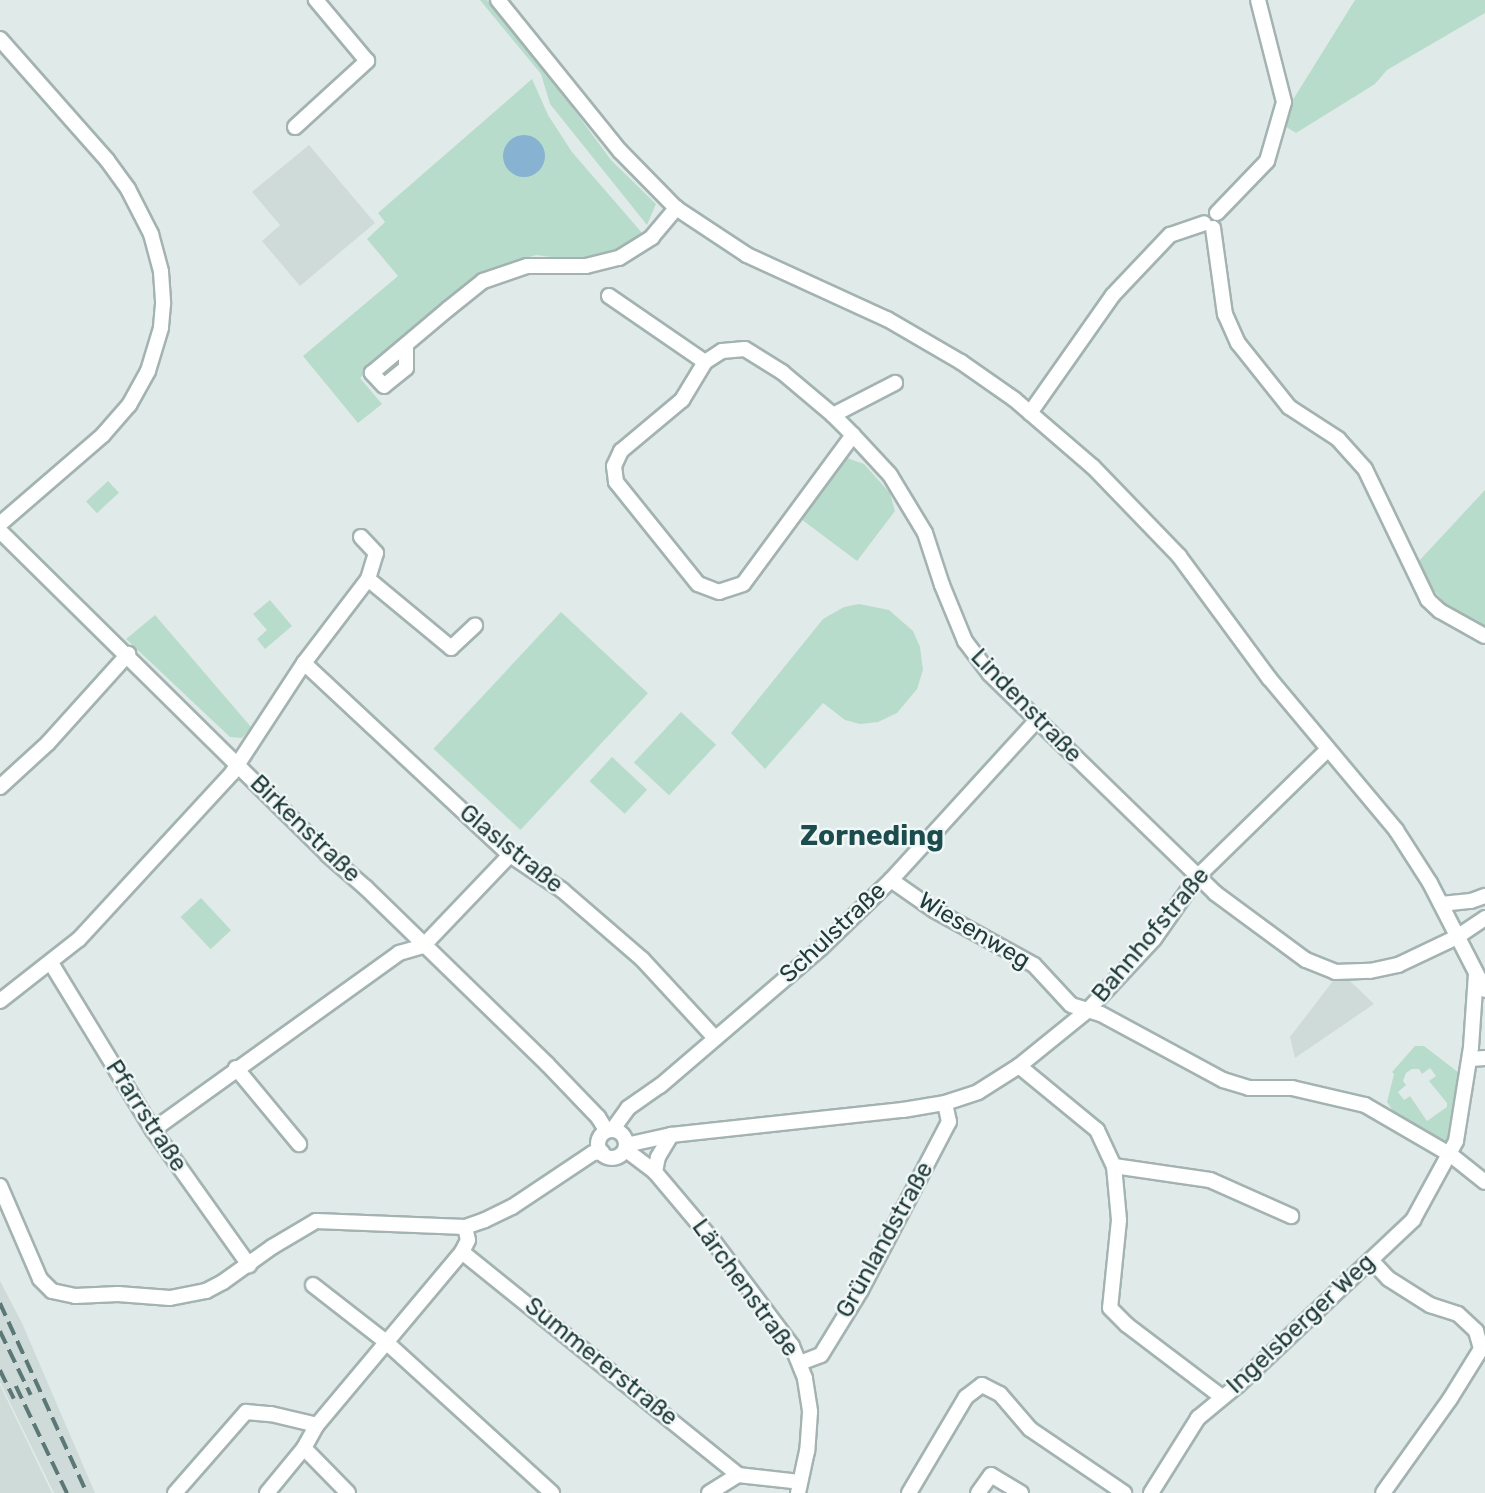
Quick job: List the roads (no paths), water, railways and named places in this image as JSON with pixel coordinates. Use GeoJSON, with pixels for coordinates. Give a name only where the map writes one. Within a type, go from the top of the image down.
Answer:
{"type":"FeatureCollection","features":[{"type":"Feature","properties":{"kind":"street"},"geometry":{"type":"LineString","coordinates":[[295,127],[367,61],[316,0]]}},
{"type":"Feature","properties":{"kind":"street"},"geometry":{"type":"LineString","coordinates":[[498,0],[620,150],[676,208],[747,255],[887,318],[961,362],[1030,413],[1093,467],[1179,556],[1235,635],[1327,750],[1396,830],[1440,904],[1485,990]]}},
{"type":"Feature","properties":{"kind":"street"},"geometry":{"type":"LineString","coordinates":[[1030,413],[1112,295],[1170,235],[1211,221],[1267,161],[1270,142],[1284,103],[1258,0]]}},
{"type":"Feature","properties":{"kind":"street"},"geometry":{"type":"LineString","coordinates":[[0,39],[107,160],[128,188],[151,234],[161,272],[163,304],[161,328],[148,371],[129,405],[103,435],[1,531]]}},
{"type":"Feature","properties":{"kind":"street"},"geometry":{"type":"LineString","coordinates":[[406,345],[483,281],[527,266],[586,266],[619,258],[652,237],[676,208]]}},
{"type":"Feature","properties":{"kind":"street"},"geometry":{"type":"LineString","coordinates":[[1211,221],[1225,314],[1238,343],[1289,407],[1338,439],[1365,468],[1428,600],[1440,611],[1485,636]]}},
{"type":"Feature","properties":{"kind":"street"},"geometry":{"type":"LineString","coordinates":[[608,296],[705,362],[685,397],[621,451],[614,466],[616,482],[698,584],[719,592],[743,584],[853,435]]}},
{"type":"Feature","properties":{"kind":"street","name":"Lindenstraße"},"geometry":{"type":"LineString","coordinates":[[705,362],[722,351],[745,349],[782,372],[833,415],[890,475],[925,533],[942,585],[965,641],[990,674],[1215,893],[1306,960],[1335,972],[1389,968],[1457,937],[1485,918]]}},
{"type":"Feature","properties":{"kind":"street"},"geometry":{"type":"LineString","coordinates":[[833,415],[895,383]]}},
{"type":"Feature","properties":{"kind":"street","name":"Birkenstraße"},"geometry":{"type":"LineString","coordinates":[[1,531],[423,946],[547,1064],[610,1130]]}},
{"type":"Feature","properties":{"kind":"street"},"geometry":{"type":"LineString","coordinates":[[0,1001],[51,963],[97,921],[238,765],[304,663],[368,579],[376,553],[361,537]]}},
{"type":"Feature","properties":{"kind":"street"},"geometry":{"type":"LineString","coordinates":[[368,579],[451,648],[475,626]]}},
{"type":"Feature","properties":{"kind":"street"},"geometry":{"type":"LineString","coordinates":[[0,788],[48,743],[128,654]]}},
{"type":"Feature","properties":{"kind":"street","name":"Glaslstraße"},"geometry":{"type":"LineString","coordinates":[[304,663],[510,856],[562,890],[642,959],[715,1038]]}},
{"type":"Feature","properties":{"kind":"street","name":"Schulstraße"},"geometry":{"type":"LineString","coordinates":[[610,1130],[628,1108],[660,1086],[821,948],[891,880],[1037,720]]}},
{"type":"Feature","properties":{"kind":"street","name":"Bahnhofstraße"},"geometry":{"type":"LineString","coordinates":[[626,1147],[671,1135],[945,1103],[978,1092],[1019,1066],[1087,1010],[1154,939],[1198,876],[1327,750]]}},
{"type":"Feature","properties":{"kind":"street"},"geometry":{"type":"LineString","coordinates":[[153,1130],[399,953],[423,946],[510,856]]}},
{"type":"Feature","properties":{"kind":"street","name":"Wiesenweg"},"geometry":{"type":"LineString","coordinates":[[891,880],[934,910],[1034,965],[1072,1005],[1101,1014],[1223,1080],[1249,1088],[1292,1088],[1365,1105],[1451,1155],[1485,1182]]}},
{"type":"Feature","properties":{"kind":"street"},"geometry":{"type":"LineString","coordinates":[[1440,904],[1471,901],[1485,896]]}},
{"type":"Feature","properties":{"kind":"street","name":"Pfarrstraße"},"geometry":{"type":"LineString","coordinates":[[51,963],[153,1130],[249,1265]]}},
{"type":"Feature","properties":{"kind":"street","name":"Ingelsberger Weg"},"geometry":{"type":"LineString","coordinates":[[1151,1493],[1198,1418],[1413,1220],[1451,1155],[1460,1123],[1470,1059],[1476,973]]}},
{"type":"Feature","properties":{"kind":"street"},"geometry":{"type":"LineString","coordinates":[[1470,1059],[1485,1058]]}},
{"type":"Feature","properties":{"kind":"street"},"geometry":{"type":"LineString","coordinates":[[1019,1066],[1097,1129],[1114,1166],[1119,1220],[1110,1308],[1127,1325],[1222,1397]]}},
{"type":"Feature","properties":{"kind":"street"},"geometry":{"type":"LineString","coordinates":[[236,1068],[299,1144]]}},
{"type":"Feature","properties":{"kind":"street","name":"Grünlandstraße"},"geometry":{"type":"LineString","coordinates":[[800,1363],[821,1355],[861,1290],[949,1122],[945,1103]]}},
{"type":"Feature","properties":{"kind":"street"},"geometry":{"type":"LineString","coordinates":[[0,1186],[40,1279],[46,1287],[59,1294],[170,1298],[205,1291],[316,1221],[465,1227],[498,1214],[593,1153],[602,1152],[613,1158],[626,1147],[622,1134],[610,1130],[599,1138],[602,1152]]}},
{"type":"Feature","properties":{"kind":"street"},"geometry":{"type":"LineString","coordinates":[[655,1172],[659,1157],[671,1135]]}},
{"type":"Feature","properties":{"kind":"street","name":"Lärchenstraße"},"geometry":{"type":"LineString","coordinates":[[626,1147],[655,1172],[780,1328],[800,1363],[808,1398],[810,1429],[799,1487]]}},
{"type":"Feature","properties":{"kind":"street"},"geometry":{"type":"LineString","coordinates":[[1114,1166],[1210,1180],[1290,1216]]}},
{"type":"Feature","properties":{"kind":"street"},"geometry":{"type":"LineString","coordinates":[[267,1493],[304,1448],[317,1425],[462,1252],[467,1240],[465,1227]]}},
{"type":"Feature","properties":{"kind":"street","name":"Summererstraße"},"geometry":{"type":"LineString","coordinates":[[462,1252],[738,1475]]}},
{"type":"Feature","properties":{"kind":"street"},"geometry":{"type":"LineString","coordinates":[[1371,1260],[1389,1279],[1430,1305],[1458,1314],[1476,1331],[1481,1349],[1450,1399],[1383,1493]]}},
{"type":"Feature","properties":{"kind":"street"},"geometry":{"type":"LineString","coordinates":[[313,1285],[386,1341],[552,1493]]}},
{"type":"Feature","properties":{"kind":"street"},"geometry":{"type":"LineString","coordinates":[[909,1493],[966,1397],[982,1385],[1000,1394],[1030,1429],[1124,1493]]}},
{"type":"Feature","properties":{"kind":"street"},"geometry":{"type":"LineString","coordinates":[[175,1493],[246,1412],[271,1414],[317,1425]]}},
{"type":"Feature","properties":{"kind":"street"},"geometry":{"type":"LineString","coordinates":[[304,1448],[348,1493]]}},
{"type":"Feature","properties":{"kind":"street"},"geometry":{"type":"LineString","coordinates":[[709,1493],[738,1475],[799,1487]]}},
{"type":"Feature","properties":{"kind":"street"},"geometry":{"type":"LineString","coordinates":[[978,1493],[991,1475],[1021,1493]]}},
{"type":"Feature","properties":{"kind":"water"},"geometry":{"type":"Polygon","coordinates":[[[524,135],[539,141],[545,156],[539,171],[524,177],[509,171],[503,156],[509,141],[524,135]]]}},
{"type":"Feature","properties":{"kind":"railway"},"geometry":{"type":"LineString","coordinates":[[0,1303],[87,1493]]}},
{"type":"Feature","properties":{"kind":"railway"},"geometry":{"type":"LineString","coordinates":[[0,1331],[31,1395]]}},
{"type":"Feature","properties":{"kind":"railway"},"geometry":{"type":"LineString","coordinates":[[0,1370],[14,1399]]}},
{"type":"Feature","properties":{"kind":"railway"},"geometry":{"type":"LineString","coordinates":[[16,1386],[67,1493]]}},
{"type":"Feature","properties":{"kind":"district","name":"Zorneding"},"geometry":{"type":"Point","coordinates":[872,836]}}]}
